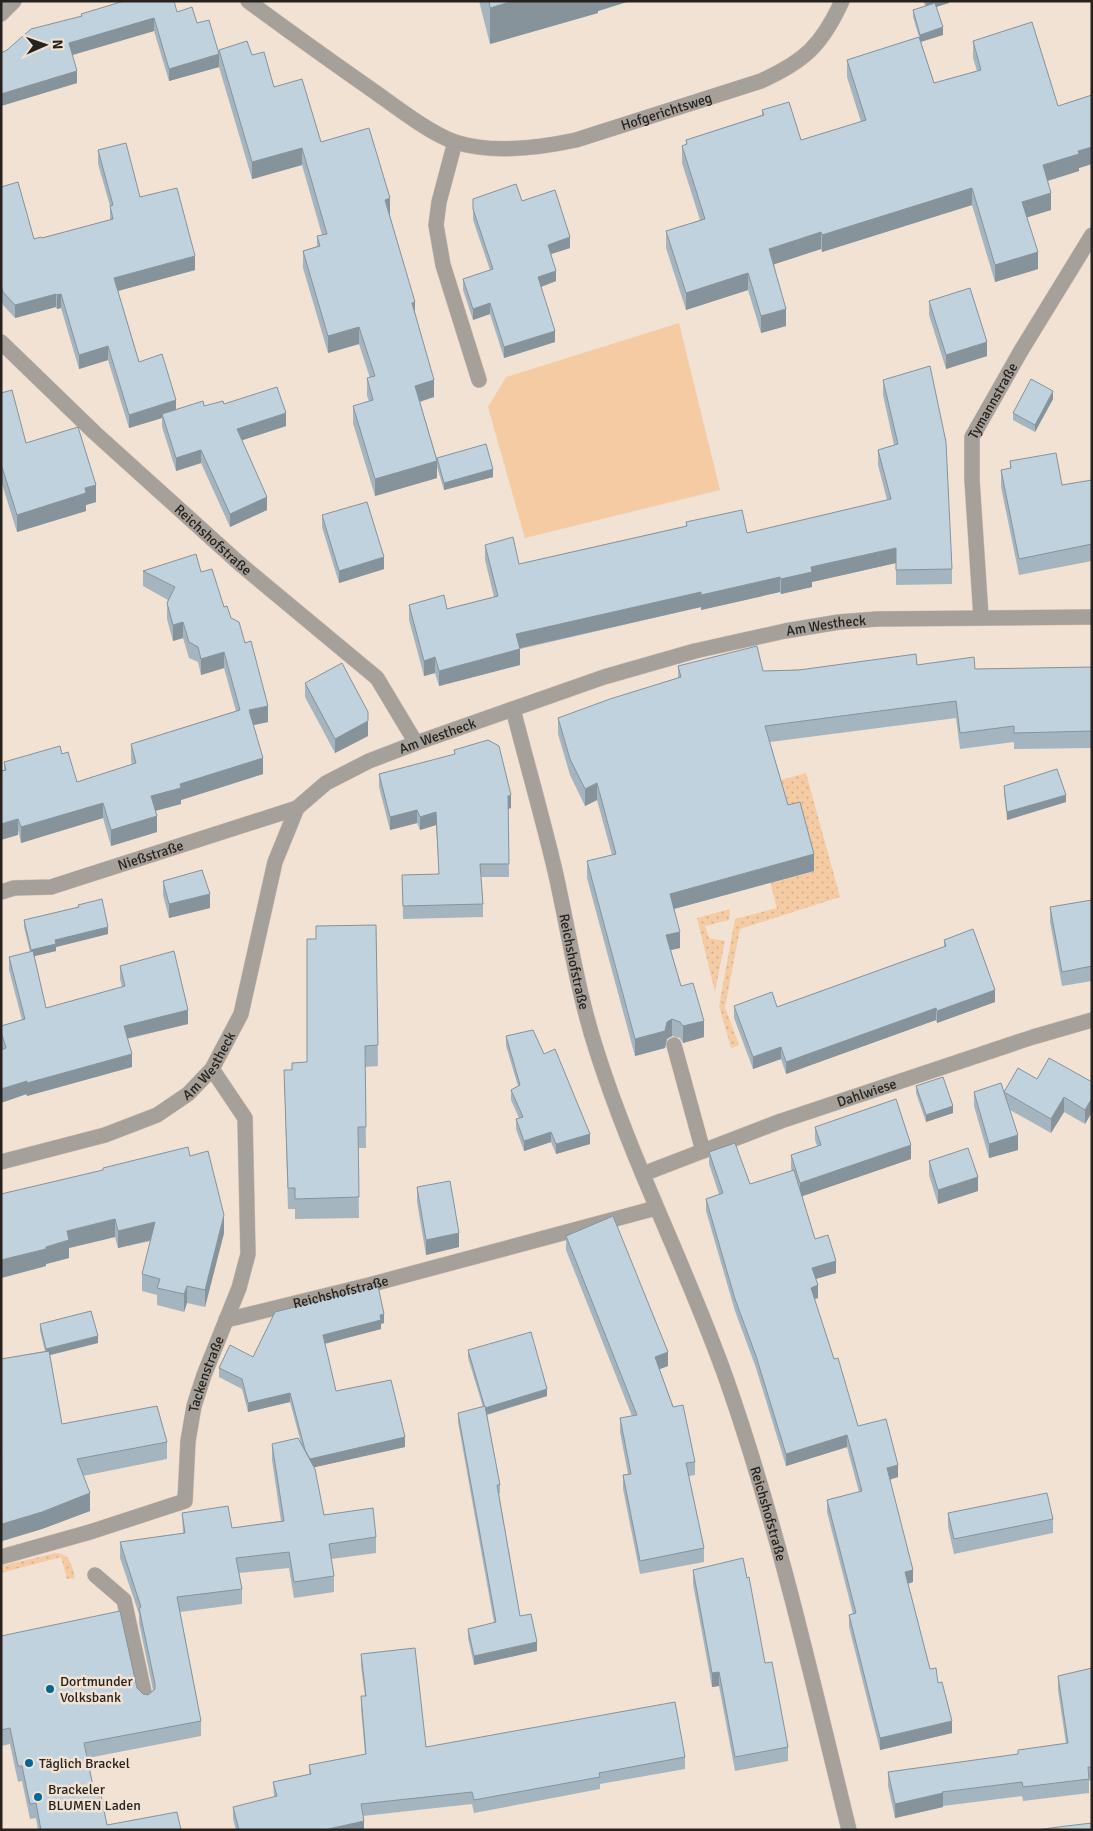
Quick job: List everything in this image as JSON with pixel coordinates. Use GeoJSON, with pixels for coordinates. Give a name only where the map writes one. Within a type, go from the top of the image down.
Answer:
{"type":"FeatureCollection","features":[{"type":"Feature","properties":{"kind":"street"},"geometry":{"type":"LineString","coordinates":[[1,14],[14,1]]}},
{"type":"Feature","properties":{"kind":"street","name":"Hofgerichtsweg"},"geometry":{"type":"LineString","coordinates":[[248,1],[399,110],[455,142],[499,148],[554,145],[609,131],[761,81],[790,67],[807,55],[823,36],[842,1]]}},
{"type":"Feature","properties":{"kind":"street"},"geometry":{"type":"LineString","coordinates":[[455,142],[439,202],[436,226],[443,264],[479,380]]}},
{"type":"Feature","properties":{"kind":"street","name":"Tymannstraße"},"geometry":{"type":"LineString","coordinates":[[981,617],[972,480],[972,437],[1022,349],[1092,235]]}},
{"type":"Feature","properties":{"kind":"street","name":"Reichshofstraße"},"geometry":{"type":"LineString","coordinates":[[1,342],[95,433],[240,564],[377,678],[416,743]]}},
{"type":"Feature","properties":{"kind":"street","name":"Am Westheck"},"geometry":{"type":"LineString","coordinates":[[1,1162],[105,1135],[157,1116],[188,1094],[212,1069],[241,1014],[276,862],[297,808],[326,783],[369,761],[512,709],[631,670],[695,651],[785,631],[839,622],[877,619],[1092,617]]}},
{"type":"Feature","properties":{"kind":"street","name":"Reichshofstraße"},"geometry":{"type":"LineString","coordinates":[[512,709],[539,803],[576,977],[608,1087],[656,1208],[705,1322],[727,1381],[765,1500],[796,1615],[849,1830]]}},
{"type":"Feature","properties":{"kind":"street","name":"Nießstraße"},"geometry":{"type":"LineString","coordinates":[[1,892],[14,888],[51,887],[297,808]]}},
{"type":"Feature","properties":{"kind":"street","name":"Dahlwiese"},"geometry":{"type":"LineString","coordinates":[[643,1174],[790,1118],[1032,1037],[1092,1020]]}},
{"type":"Feature","properties":{"kind":"street"},"geometry":{"type":"LineString","coordinates":[[674,1045],[703,1151]]}},
{"type":"Feature","properties":{"kind":"street","name":"Tackenstraße"},"geometry":{"type":"LineString","coordinates":[[1,1557],[90,1532],[185,1501],[188,1441],[194,1406],[204,1375],[239,1288],[248,1254],[245,1118],[212,1069]]}},
{"type":"Feature","properties":{"kind":"street","name":"Reichshofstraße"},"geometry":{"type":"LineString","coordinates":[[226,1320],[369,1285],[656,1208]]}},
{"type":"Feature","properties":{"kind":"street"},"geometry":{"type":"LineString","coordinates":[[94,1574],[124,1600],[146,1701]]}},
{"type":"Feature","properties":{"kind":"shaded area"},"geometry":{"type":"Polygon","coordinates":[[[679,323],[720,490],[525,538],[488,407],[506,377],[679,323]]]}},
{"type":"Feature","properties":{"kind":"shaded area"},"geometry":{"type":"Polygon","coordinates":[[[806,773],[840,897],[740,929],[725,1007],[739,1045],[731,1048],[719,1006],[735,919],[777,908],[770,882],[641,819],[806,773]]]}},
{"type":"Feature","properties":{"kind":"shaded area"},"geometry":{"type":"Polygon","coordinates":[[[730,909],[729,920],[705,926],[709,938],[725,941],[715,992],[697,918],[730,909]]]}},
{"type":"Feature","properties":{"kind":"shaded area"},"geometry":{"type":"Polygon","coordinates":[[[56,1553],[68,1558],[75,1578],[67,1579],[61,1557],[1,1573],[1,1566],[56,1553]]]}},
{"type":"Feature","properties":{"kind":"building"},"geometry":{"type":"Polygon","coordinates":[[[124,1],[174,1],[177,12],[192,7],[197,23],[209,20],[219,54],[169,69],[154,18],[69,43],[77,71],[1,94],[1,53],[31,29],[82,16],[81,14],[124,1]]]}},
{"type":"Feature","properties":{"kind":"building"},"geometry":{"type":"Polygon","coordinates":[[[489,1],[513,1],[490,8],[489,1]]]}},
{"type":"Feature","properties":{"kind":"building"},"geometry":{"type":"Polygon","coordinates":[[[935,3],[943,27],[920,35],[913,10],[935,3]]]}},
{"type":"Feature","properties":{"kind":"building"},"geometry":{"type":"Polygon","coordinates":[[[1032,22],[1058,106],[1092,95],[1092,147],[1078,151],[1079,154],[1043,165],[1051,193],[1022,202],[1038,252],[995,265],[972,188],[822,235],[821,232],[769,249],[786,309],[761,316],[748,273],[686,293],[666,231],[705,219],[682,146],[687,144],[686,140],[764,115],[762,110],[789,102],[801,140],[866,120],[847,60],[919,37],[934,83],[981,70],[973,41],[1032,22]]]}},
{"type":"Feature","properties":{"kind":"building"},"geometry":{"type":"Polygon","coordinates":[[[247,41],[252,55],[264,52],[274,87],[302,79],[321,142],[369,128],[390,198],[385,200],[415,302],[412,303],[434,380],[415,386],[437,461],[375,479],[353,406],[373,400],[367,378],[375,376],[359,327],[328,336],[303,251],[320,246],[317,236],[327,234],[302,148],[252,162],[219,50],[247,41]]]}},
{"type":"Feature","properties":{"kind":"building"},"geometry":{"type":"Polygon","coordinates":[[[126,143],[140,197],[177,188],[195,256],[114,278],[139,362],[162,354],[176,400],[129,415],[108,346],[79,355],[61,294],[15,305],[3,292],[1,284],[1,187],[18,182],[34,239],[113,219],[110,206],[113,205],[98,150],[126,143]]]}},
{"type":"Feature","properties":{"kind":"building"},"geometry":{"type":"Polygon","coordinates":[[[516,184],[522,201],[555,190],[570,237],[548,245],[556,271],[538,277],[555,331],[504,347],[490,303],[473,309],[463,279],[493,269],[473,209],[473,199],[516,184]]]}},
{"type":"Feature","properties":{"kind":"building"},"geometry":{"type":"Polygon","coordinates":[[[970,288],[987,342],[946,355],[929,301],[970,288]]]}},
{"type":"Feature","properties":{"kind":"building"},"geometry":{"type":"Polygon","coordinates":[[[930,366],[946,442],[952,569],[896,570],[896,548],[811,567],[812,572],[781,579],[780,577],[701,595],[701,592],[516,634],[520,649],[439,671],[435,657],[424,661],[409,605],[444,595],[447,609],[498,596],[485,545],[513,537],[519,564],[687,526],[686,522],[742,510],[747,533],[891,499],[878,450],[898,444],[883,380],[930,366]]]}},
{"type":"Feature","properties":{"kind":"building"},"geometry":{"type":"Polygon","coordinates":[[[1031,379],[1053,391],[1035,425],[1013,413],[1031,379]]]}},
{"type":"Feature","properties":{"kind":"building"},"geometry":{"type":"Polygon","coordinates":[[[277,387],[286,413],[237,429],[267,497],[230,514],[201,450],[176,458],[162,414],[203,401],[204,406],[223,401],[224,404],[277,387]]]}},
{"type":"Feature","properties":{"kind":"building"},"geometry":{"type":"Polygon","coordinates":[[[12,390],[26,443],[78,427],[96,485],[85,488],[86,493],[17,515],[1,464],[1,393],[12,390]]]}},
{"type":"Feature","properties":{"kind":"building"},"geometry":{"type":"Polygon","coordinates":[[[486,444],[493,469],[444,483],[437,458],[486,444]]]}},
{"type":"Feature","properties":{"kind":"building"},"geometry":{"type":"Polygon","coordinates":[[[1056,453],[1062,485],[1092,480],[1092,544],[1019,559],[1001,470],[1011,468],[1010,461],[1056,453]]]}},
{"type":"Feature","properties":{"kind":"building"},"geometry":{"type":"Polygon","coordinates":[[[367,502],[384,557],[339,571],[322,515],[367,502]]]}},
{"type":"Feature","properties":{"kind":"building"},"geometry":{"type":"Polygon","coordinates":[[[196,554],[201,572],[212,569],[224,607],[227,606],[231,618],[239,622],[245,643],[251,641],[268,706],[249,710],[263,758],[180,784],[181,788],[151,796],[157,816],[111,830],[103,803],[21,827],[18,819],[1,824],[1,771],[6,770],[4,762],[60,746],[62,754],[68,752],[77,782],[136,763],[131,744],[240,710],[224,652],[201,659],[198,647],[189,642],[183,622],[173,625],[167,603],[175,587],[143,571],[196,554]]]}},
{"type":"Feature","properties":{"kind":"building"},"geometry":{"type":"Polygon","coordinates":[[[757,646],[763,671],[799,670],[916,654],[917,665],[974,657],[975,669],[1092,667],[1092,731],[1014,733],[1014,726],[960,733],[956,701],[765,726],[788,805],[800,802],[814,854],[670,894],[680,932],[666,935],[681,986],[693,983],[704,1021],[683,1026],[680,1022],[672,1019],[667,1022],[665,1031],[635,1039],[587,861],[616,854],[597,783],[585,789],[570,759],[558,718],[610,699],[681,677],[678,666],[757,646]]]}},
{"type":"Feature","properties":{"kind":"building"},"geometry":{"type":"Polygon","coordinates":[[[342,663],[368,712],[368,721],[335,739],[305,683],[342,663]]]}},
{"type":"Feature","properties":{"kind":"building"},"geometry":{"type":"Polygon","coordinates":[[[488,740],[499,746],[511,795],[508,796],[509,864],[480,864],[483,904],[403,906],[402,875],[439,874],[436,812],[420,817],[417,810],[390,817],[379,774],[455,754],[454,750],[488,740]]]}},
{"type":"Feature","properties":{"kind":"building"},"geometry":{"type":"Polygon","coordinates":[[[1057,769],[1066,795],[1007,812],[1004,786],[1057,769]]]}},
{"type":"Feature","properties":{"kind":"building"},"geometry":{"type":"Polygon","coordinates":[[[202,870],[210,894],[169,904],[163,881],[202,870]]]}},
{"type":"Feature","properties":{"kind":"building"},"geometry":{"type":"Polygon","coordinates":[[[102,899],[108,927],[55,940],[56,944],[31,950],[24,920],[79,907],[78,905],[102,899]]]}},
{"type":"Feature","properties":{"kind":"building"},"geometry":{"type":"Polygon","coordinates":[[[1092,900],[1092,966],[1062,972],[1050,907],[1092,900]]]}},
{"type":"Feature","properties":{"kind":"building"},"geometry":{"type":"Polygon","coordinates":[[[376,925],[378,1045],[365,1046],[366,1127],[358,1127],[359,1197],[295,1199],[295,1188],[288,1188],[284,1070],[292,1070],[292,1063],[307,1062],[307,939],[316,939],[316,926],[376,925]]]}},
{"type":"Feature","properties":{"kind":"building"},"geometry":{"type":"Polygon","coordinates":[[[973,929],[995,990],[937,1011],[936,1008],[786,1062],[781,1047],[753,1057],[734,1006],[772,992],[777,1007],[946,946],[944,940],[973,929]]]}},
{"type":"Feature","properties":{"kind":"building"},"geometry":{"type":"Polygon","coordinates":[[[33,951],[46,1008],[125,986],[120,966],[174,951],[188,1010],[124,1026],[132,1054],[1,1089],[1,1050],[6,1048],[1,1026],[25,1019],[9,957],[33,951]]]}},
{"type":"Feature","properties":{"kind":"building"},"geometry":{"type":"Polygon","coordinates":[[[533,1030],[544,1054],[555,1049],[590,1134],[556,1144],[551,1132],[524,1141],[516,1119],[523,1117],[511,1090],[520,1085],[506,1036],[533,1030]]]}},
{"type":"Feature","properties":{"kind":"building"},"geometry":{"type":"Polygon","coordinates":[[[1049,1058],[1092,1082],[1092,1098],[1085,1110],[1064,1097],[1051,1119],[1004,1092],[1018,1068],[1037,1079],[1049,1058]]]}},
{"type":"Feature","properties":{"kind":"building"},"geometry":{"type":"Polygon","coordinates":[[[943,1077],[953,1106],[926,1115],[916,1086],[943,1077]]]}},
{"type":"Feature","properties":{"kind":"building"},"geometry":{"type":"Polygon","coordinates":[[[1001,1083],[1018,1135],[989,1144],[974,1092],[1001,1083]]]}},
{"type":"Feature","properties":{"kind":"building"},"geometry":{"type":"Polygon","coordinates":[[[896,1099],[911,1145],[800,1183],[791,1155],[821,1145],[815,1127],[896,1099]]]}},
{"type":"Feature","properties":{"kind":"building"},"geometry":{"type":"Polygon","coordinates":[[[735,1143],[750,1184],[794,1170],[815,1239],[828,1235],[836,1261],[812,1268],[818,1285],[811,1288],[834,1359],[838,1358],[858,1426],[886,1419],[898,1465],[887,1468],[913,1570],[905,1572],[930,1669],[936,1668],[938,1683],[942,1682],[952,1721],[880,1738],[849,1615],[856,1613],[827,1500],[862,1491],[847,1435],[786,1454],[756,1356],[735,1299],[706,1199],[723,1193],[709,1152],[735,1143]]]}},
{"type":"Feature","properties":{"kind":"building"},"geometry":{"type":"Polygon","coordinates":[[[188,1147],[190,1156],[208,1151],[224,1215],[205,1290],[187,1286],[184,1294],[157,1288],[160,1279],[142,1274],[155,1222],[118,1231],[115,1219],[67,1231],[69,1240],[46,1247],[46,1249],[1,1260],[1,1194],[103,1170],[103,1168],[188,1147]]]}},
{"type":"Feature","properties":{"kind":"building"},"geometry":{"type":"Polygon","coordinates":[[[968,1148],[978,1177],[938,1190],[929,1161],[968,1148]]]}},
{"type":"Feature","properties":{"kind":"building"},"geometry":{"type":"Polygon","coordinates":[[[450,1181],[459,1233],[426,1240],[417,1187],[450,1181]]]}},
{"type":"Feature","properties":{"kind":"building"},"geometry":{"type":"Polygon","coordinates":[[[613,1216],[668,1352],[655,1357],[673,1407],[683,1405],[695,1462],[686,1463],[704,1548],[640,1561],[623,1475],[631,1474],[620,1418],[637,1415],[566,1236],[613,1216]]]}},
{"type":"Feature","properties":{"kind":"building"},"geometry":{"type":"Polygon","coordinates":[[[378,1286],[384,1314],[380,1315],[381,1320],[323,1335],[336,1391],[391,1380],[405,1437],[310,1459],[305,1450],[290,1393],[248,1403],[242,1379],[219,1368],[230,1345],[253,1357],[275,1312],[378,1286]]]}},
{"type":"Feature","properties":{"kind":"building"},"geometry":{"type":"Polygon","coordinates":[[[91,1311],[98,1336],[46,1349],[40,1324],[91,1311]]]}},
{"type":"Feature","properties":{"kind":"building"},"geometry":{"type":"Polygon","coordinates":[[[531,1332],[547,1389],[485,1408],[468,1350],[531,1332]]]}},
{"type":"Feature","properties":{"kind":"building"},"geometry":{"type":"Polygon","coordinates":[[[49,1351],[62,1424],[157,1406],[167,1442],[77,1459],[90,1493],[42,1512],[2,1524],[1,1359],[49,1351]]]}},
{"type":"Feature","properties":{"kind":"building"},"geometry":{"type":"Polygon","coordinates":[[[485,1406],[500,1485],[497,1485],[520,1616],[531,1614],[537,1642],[474,1656],[468,1629],[496,1622],[458,1413],[485,1406]]]}},
{"type":"Feature","properties":{"kind":"building"},"geometry":{"type":"Polygon","coordinates":[[[298,1438],[315,1469],[324,1515],[373,1508],[376,1537],[329,1544],[334,1576],[294,1582],[289,1552],[236,1558],[242,1589],[177,1597],[201,1721],[84,1743],[94,1791],[100,1790],[107,1825],[177,1812],[181,1830],[41,1830],[36,1803],[30,1804],[22,1766],[18,1766],[10,1728],[1,1730],[1,1636],[120,1611],[137,1688],[143,1694],[148,1695],[155,1689],[155,1684],[139,1608],[141,1607],[120,1542],[185,1533],[182,1513],[228,1506],[232,1528],[284,1521],[272,1444],[298,1438]]]}},
{"type":"Feature","properties":{"kind":"building"},"geometry":{"type":"Polygon","coordinates":[[[1047,1493],[1053,1519],[954,1539],[948,1513],[1047,1493]]]}},
{"type":"Feature","properties":{"kind":"building"},"geometry":{"type":"Polygon","coordinates":[[[743,1558],[747,1578],[749,1577],[765,1663],[772,1662],[788,1747],[735,1757],[719,1672],[712,1673],[693,1570],[743,1558]]]}},
{"type":"Feature","properties":{"kind":"building"},"geometry":{"type":"Polygon","coordinates":[[[415,1648],[426,1747],[675,1702],[685,1757],[599,1773],[600,1777],[474,1800],[472,1792],[361,1804],[364,1821],[324,1830],[239,1830],[233,1807],[277,1796],[273,1782],[311,1774],[309,1765],[366,1754],[361,1696],[366,1696],[361,1654],[415,1648]]]}},
{"type":"Feature","properties":{"kind":"building"},"geometry":{"type":"Polygon","coordinates":[[[1092,1668],[1092,1767],[1088,1767],[1089,1779],[1023,1787],[1022,1782],[942,1792],[895,1804],[888,1772],[1018,1754],[1018,1750],[1068,1743],[1058,1676],[1092,1668]]]}},
{"type":"Feature","properties":{"kind":"building"},"geometry":{"type":"Polygon","coordinates":[[[1092,1823],[1092,1830],[1036,1830],[1066,1826],[1092,1823]]]}},
{"type":"Feature","properties":{"kind":"place","name":"Dortmunder Volksbank"},"geometry":{"type":"Point","coordinates":[50,1689]}},
{"type":"Feature","properties":{"kind":"place","name":"Täglich Brackel"},"geometry":{"type":"Point","coordinates":[29,1763]}},
{"type":"Feature","properties":{"kind":"place","name":"Brackeler BLUMEN Laden"},"geometry":{"type":"Point","coordinates":[38,1797]}}]}
